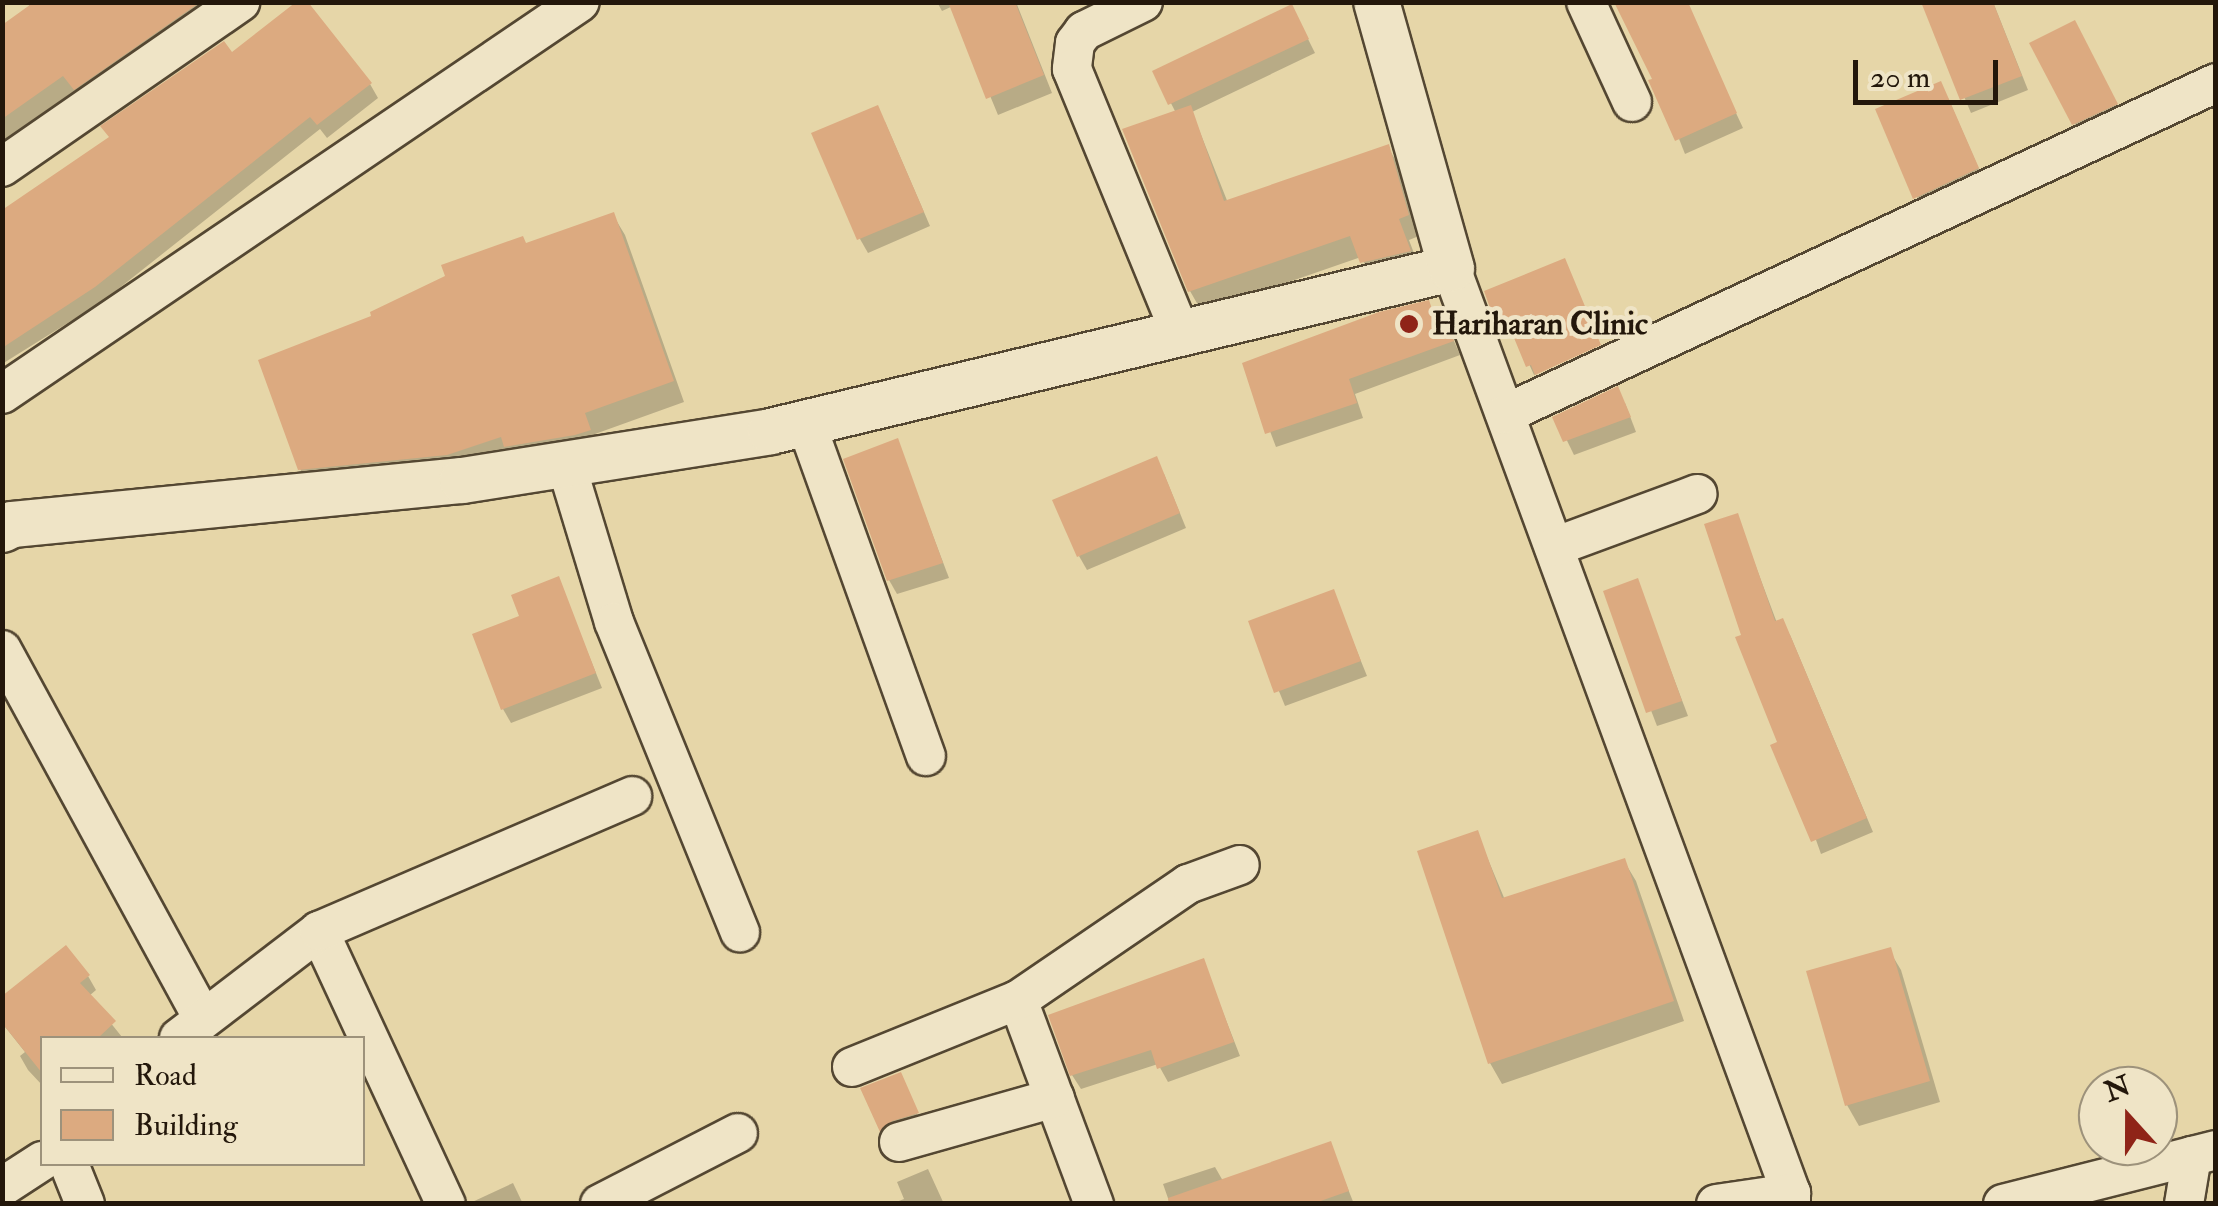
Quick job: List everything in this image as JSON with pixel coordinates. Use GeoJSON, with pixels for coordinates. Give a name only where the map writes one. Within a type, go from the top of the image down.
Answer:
{"type":"FeatureCollection","features":[{"type":"Feature","properties":{"kind":"street"},"geometry":{"type":"LineString","coordinates":[[2,166],[240,2]]}},
{"type":"Feature","properties":{"kind":"street"},"geometry":{"type":"LineString","coordinates":[[2,394],[580,2]]}},
{"type":"Feature","properties":{"kind":"street"},"geometry":{"type":"LineString","coordinates":[[1143,2],[1084,31],[1075,43],[1072,69],[1180,332]]}},
{"type":"Feature","properties":{"kind":"street"},"geometry":{"type":"LineString","coordinates":[[1376,2],[1451,268],[1791,1198],[1716,1204]]}},
{"type":"Feature","properties":{"kind":"street"},"geometry":{"type":"LineString","coordinates":[[1586,2],[1632,102]]}},
{"type":"Feature","properties":{"kind":"street"},"geometry":{"type":"LineString","coordinates":[[1505,414],[2216,83]]}},
{"type":"Feature","properties":{"kind":"street"},"geometry":{"type":"LineString","coordinates":[[6,517],[462,480],[566,464],[806,422],[1451,268]]}},
{"type":"Feature","properties":{"kind":"street"},"geometry":{"type":"LineString","coordinates":[[806,422],[926,756]]}},
{"type":"Feature","properties":{"kind":"street"},"geometry":{"type":"LineString","coordinates":[[566,464],[614,622],[740,932]]}},
{"type":"Feature","properties":{"kind":"street"},"geometry":{"type":"LineString","coordinates":[[1554,548],[1697,494]]}},
{"type":"Feature","properties":{"kind":"street"},"geometry":{"type":"LineString","coordinates":[[2,650],[190,1028],[319,932],[632,796]]}},
{"type":"Feature","properties":{"kind":"street"},"geometry":{"type":"LineString","coordinates":[[852,1066],[1018,1000],[1188,884],[1240,865]]}},
{"type":"Feature","properties":{"kind":"street"},"geometry":{"type":"LineString","coordinates":[[319,932],[446,1204]]}},
{"type":"Feature","properties":{"kind":"street"},"geometry":{"type":"LineString","coordinates":[[1018,1000],[1094,1204]]}},
{"type":"Feature","properties":{"kind":"street"},"geometry":{"type":"LineString","coordinates":[[898,1142],[1055,1098]]}},
{"type":"Feature","properties":{"kind":"street"},"geometry":{"type":"LineString","coordinates":[[600,1204],[738,1132]]}},
{"type":"Feature","properties":{"kind":"street"},"geometry":{"type":"LineString","coordinates":[[2004,1204],[2204,1153]]}},
{"type":"Feature","properties":{"kind":"street"},"geometry":{"type":"LineString","coordinates":[[2184,1204],[2204,1153]]}},
{"type":"Feature","properties":{"kind":"street"},"geometry":{"type":"LineString","coordinates":[[2,1187],[40,1162]]}},
{"type":"Feature","properties":{"kind":"street"},"geometry":{"type":"LineString","coordinates":[[70,1166],[85,1204]]}},
{"type":"Feature","properties":{"kind":"building"},"geometry":{"type":"Polygon","coordinates":[[[34,2],[196,5],[74,90],[63,76],[2,119],[2,25],[34,2]]]}},
{"type":"Feature","properties":{"kind":"building"},"geometry":{"type":"Polygon","coordinates":[[[296,2],[308,2],[372,83],[317,125],[310,117],[95,287],[2,348],[2,210],[109,137],[100,126],[224,41],[232,52],[296,2]]]}},
{"type":"Feature","properties":{"kind":"building"},"geometry":{"type":"Polygon","coordinates":[[[948,2],[1015,2],[1044,75],[986,99],[948,2]]]}},
{"type":"Feature","properties":{"kind":"building"},"geometry":{"type":"Polygon","coordinates":[[[1614,2],[1688,2],[1737,113],[1675,141],[1648,80],[1652,79],[1614,2]]]}},
{"type":"Feature","properties":{"kind":"building"},"geometry":{"type":"Polygon","coordinates":[[[1921,2],[1993,2],[2022,76],[1960,100],[1921,2]]]}},
{"type":"Feature","properties":{"kind":"building"},"geometry":{"type":"Polygon","coordinates":[[[1292,4],[1309,39],[1168,105],[1152,71],[1292,4]]]}},
{"type":"Feature","properties":{"kind":"building"},"geometry":{"type":"Polygon","coordinates":[[[2075,20],[2118,104],[2072,125],[2029,43],[2075,20]]]}},
{"type":"Feature","properties":{"kind":"building"},"geometry":{"type":"Polygon","coordinates":[[[1941,81],[1979,168],[1913,199],[1875,109],[1941,81]]]}},
{"type":"Feature","properties":{"kind":"building"},"geometry":{"type":"Polygon","coordinates":[[[878,105],[924,212],[857,240],[811,133],[878,105]]]}},
{"type":"Feature","properties":{"kind":"building"},"geometry":{"type":"Polygon","coordinates":[[[1191,105],[1224,201],[1389,144],[1409,215],[1399,219],[1411,251],[1360,263],[1350,236],[1188,292],[1122,129],[1191,105]]]}},
{"type":"Feature","properties":{"kind":"building"},"geometry":{"type":"Polygon","coordinates":[[[614,212],[674,381],[585,413],[591,430],[575,435],[504,447],[501,437],[447,455],[298,470],[258,360],[371,316],[370,312],[445,276],[441,265],[523,236],[526,243],[614,212]]]}},
{"type":"Feature","properties":{"kind":"building"},"geometry":{"type":"Polygon","coordinates":[[[1565,258],[1601,345],[1535,375],[1531,365],[1526,367],[1507,321],[1496,325],[1484,291],[1565,258]]]}},
{"type":"Feature","properties":{"kind":"building"},"geometry":{"type":"Polygon","coordinates":[[[1429,300],[1433,312],[1442,308],[1454,341],[1349,379],[1357,403],[1265,434],[1242,363],[1379,312],[1429,300]]]}},
{"type":"Feature","properties":{"kind":"building"},"geometry":{"type":"Polygon","coordinates":[[[1618,386],[1631,417],[1563,442],[1552,417],[1618,386]]]}},
{"type":"Feature","properties":{"kind":"building"},"geometry":{"type":"Polygon","coordinates":[[[898,438],[943,563],[887,581],[843,459],[898,438]]]}},
{"type":"Feature","properties":{"kind":"building"},"geometry":{"type":"Polygon","coordinates":[[[1157,456],[1180,513],[1077,557],[1052,500],[1157,456]]]}},
{"type":"Feature","properties":{"kind":"building"},"geometry":{"type":"Polygon","coordinates":[[[1738,513],[1775,621],[1783,618],[1867,818],[1811,842],[1770,745],[1777,742],[1735,637],[1741,635],[1704,524],[1738,513]]]}},
{"type":"Feature","properties":{"kind":"building"},"geometry":{"type":"Polygon","coordinates":[[[559,576],[596,673],[501,710],[472,634],[519,616],[511,595],[559,576]]]}},
{"type":"Feature","properties":{"kind":"building"},"geometry":{"type":"Polygon","coordinates":[[[1638,578],[1682,701],[1646,713],[1603,591],[1638,578]]]}},
{"type":"Feature","properties":{"kind":"building"},"geometry":{"type":"Polygon","coordinates":[[[1334,589],[1361,661],[1274,693],[1248,621],[1334,589]]]}},
{"type":"Feature","properties":{"kind":"building"},"geometry":{"type":"Polygon","coordinates":[[[1478,830],[1502,898],[1625,858],[1674,1001],[1488,1064],[1417,851],[1478,830]]]}},
{"type":"Feature","properties":{"kind":"building"},"geometry":{"type":"Polygon","coordinates":[[[66,945],[90,975],[80,983],[116,1021],[100,1036],[40,1036],[40,1070],[2,1023],[2,996],[66,945]]]}},
{"type":"Feature","properties":{"kind":"building"},"geometry":{"type":"Polygon","coordinates":[[[1891,947],[1930,1081],[1845,1106],[1806,971],[1891,947]]]}},
{"type":"Feature","properties":{"kind":"building"},"geometry":{"type":"Polygon","coordinates":[[[1204,958],[1234,1042],[1157,1069],[1151,1050],[1070,1076],[1048,1015],[1204,958]]]}},
{"type":"Feature","properties":{"kind":"building"},"geometry":{"type":"Polygon","coordinates":[[[901,1072],[919,1113],[892,1121],[880,1132],[860,1088],[901,1072]]]}},
{"type":"Feature","properties":{"kind":"building"},"geometry":{"type":"Polygon","coordinates":[[[1331,1141],[1349,1191],[1312,1204],[1169,1204],[1168,1198],[1331,1141]]]}},
{"type":"Feature","properties":{"kind":"place","name":"Hariharan Clinic"},"geometry":{"type":"Point","coordinates":[1409,324]}}]}
